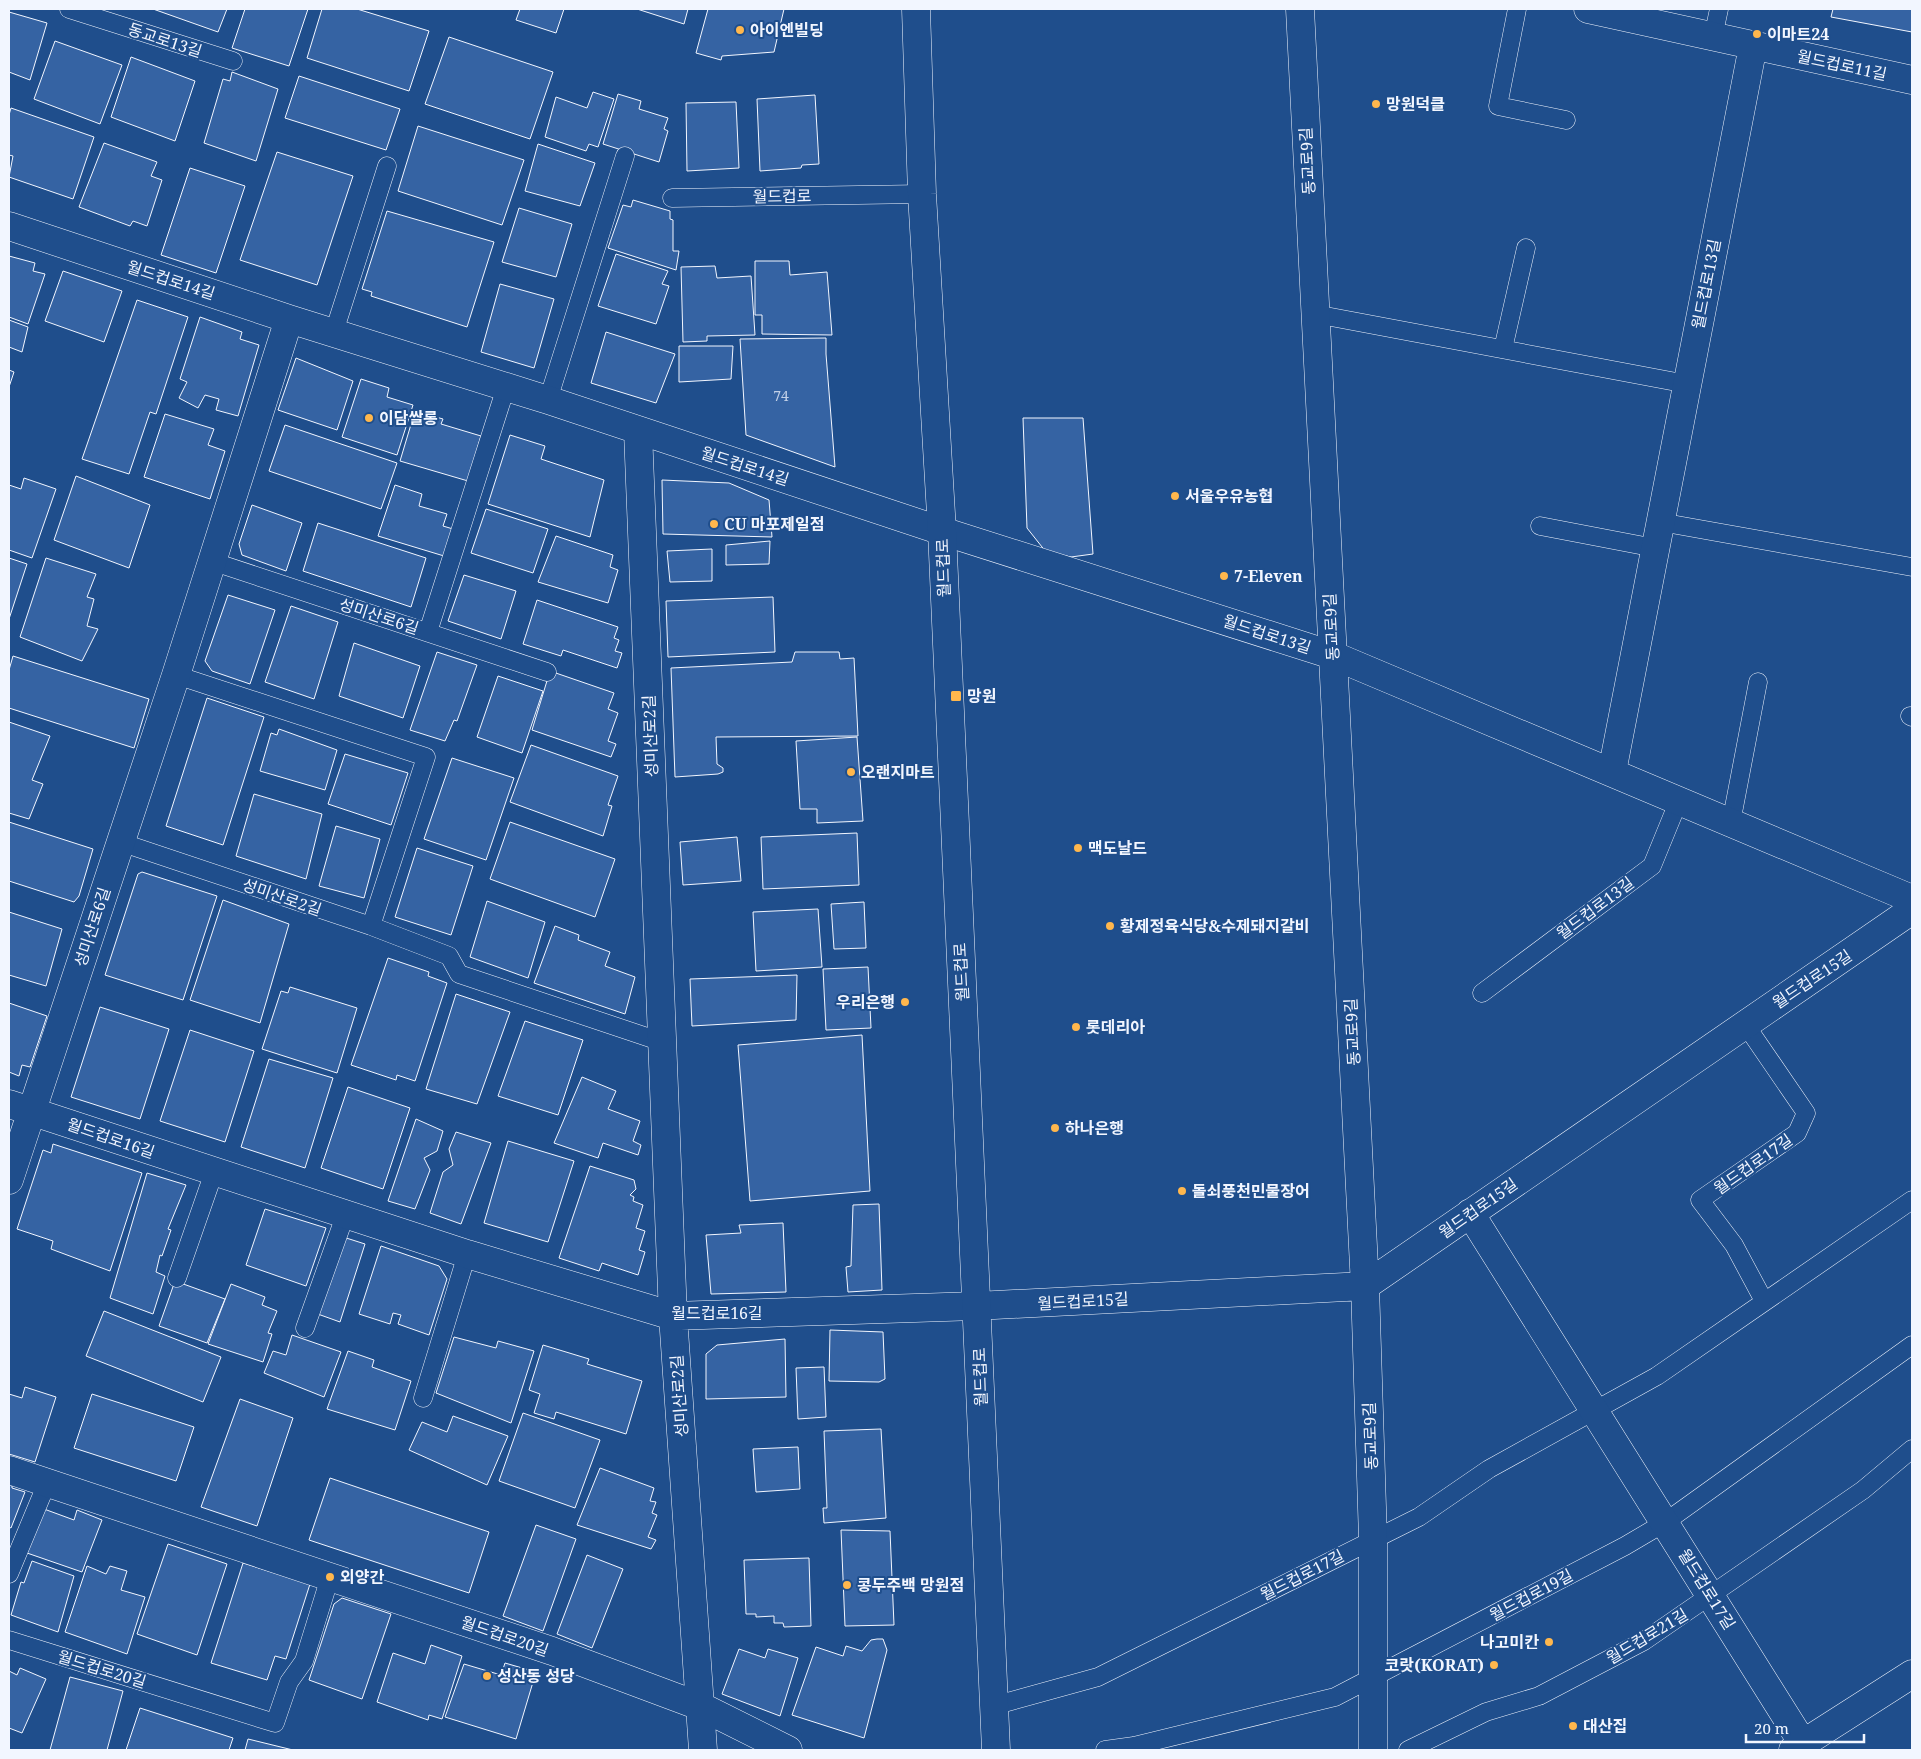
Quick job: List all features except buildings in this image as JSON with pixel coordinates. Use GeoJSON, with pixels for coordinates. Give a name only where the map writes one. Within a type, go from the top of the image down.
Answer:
{"type":"FeatureCollection","features":[{"type":"Feature","properties":{"kind":"street","name":"월드컵로"},"geometry":{"type":"LineString","coordinates":[[916,9],[922,194],[942,531],[996,1750]]}},
{"type":"Feature","properties":{"kind":"street","name":"동교로9길"},"geometry":{"type":"LineString","coordinates":[[1300,9],[1365,1286],[1373,1539],[1373,1750]]}},
{"type":"Feature","properties":{"kind":"street","name":"월드컵로11길"},"geometry":{"type":"LineString","coordinates":[[1588,9],[1912,80]]}},
{"type":"Feature","properties":{"kind":"street","name":"월드컵로13길"},"geometry":{"type":"LineString","coordinates":[[1612,772],[1753,46]]}},
{"type":"Feature","properties":{"kind":"street","name":"월드컵로14길"},"geometry":{"type":"LineString","coordinates":[[9,226],[289,319],[548,400],[942,531]]}},
{"type":"Feature","properties":{"kind":"street","name":"성미산로6길"},"geometry":{"type":"LineString","coordinates":[[9,1180],[20,1107],[120,842],[176,675],[289,319]]}},
{"type":"Feature","properties":{"kind":"street","name":"성미산로2길"},"geometry":{"type":"LineString","coordinates":[[638,431],[673,1316],[702,1707],[703,1750]]}},
{"type":"Feature","properties":{"kind":"street","name":"월드컵로13길"},"geometry":{"type":"LineString","coordinates":[[942,531],[1332,655],[1912,899]]}},
{"type":"Feature","properties":{"kind":"street","name":"월드컵로15길"},"geometry":{"type":"LineString","coordinates":[[976,1306],[1365,1286],[1912,910]]}},
{"type":"Feature","properties":{"kind":"street","name":"월드컵로16길"},"geometry":{"type":"LineString","coordinates":[[20,1107],[467,1254],[673,1316],[976,1306]]}},
{"type":"Feature","properties":{"kind":"street","name":"월드컵로17길"},"geometry":{"type":"LineString","coordinates":[[1470,1213],[1664,1523],[1712,1596],[1801,1748]]}},
{"type":"Feature","properties":{"kind":"street","name":"월드컵로20길"},"geometry":{"type":"LineString","coordinates":[[9,1470],[552,1651],[702,1707],[788,1750]]}},
{"type":"Feature","properties":{"kind":"street"},"geometry":{"type":"LineString","coordinates":[[1801,1748],[1912,1674]]}},
{"type":"Feature","properties":{"kind":"lane","name":"동교로13길"},"geometry":{"type":"LineString","coordinates":[[69,9],[233,62]]}},
{"type":"Feature","properties":{"kind":"lane"},"geometry":{"type":"LineString","coordinates":[[1517,9],[1498,106],[1566,120]]}},
{"type":"Feature","properties":{"kind":"lane"},"geometry":{"type":"LineString","coordinates":[[1714,37],[1719,9]]}},
{"type":"Feature","properties":{"kind":"lane"},"geometry":{"type":"LineString","coordinates":[[548,400],[625,156]]}},
{"type":"Feature","properties":{"kind":"lane"},"geometry":{"type":"LineString","coordinates":[[334,332],[387,166]]}},
{"type":"Feature","properties":{"kind":"lane","name":"월드컵로"},"geometry":{"type":"LineString","coordinates":[[672,198],[922,194]]}},
{"type":"Feature","properties":{"kind":"lane"},"geometry":{"type":"LineString","coordinates":[[1503,349],[1526,248]]}},
{"type":"Feature","properties":{"kind":"lane"},"geometry":{"type":"LineString","coordinates":[[1315,314],[1687,384]]}},
{"type":"Feature","properties":{"kind":"lane"},"geometry":{"type":"LineString","coordinates":[[428,632],[506,387]]}},
{"type":"Feature","properties":{"kind":"lane"},"geometry":{"type":"LineString","coordinates":[[1540,526],[1657,535],[1912,567]]}},
{"type":"Feature","properties":{"kind":"lane","name":"성미산로6길"},"geometry":{"type":"LineString","coordinates":[[211,561],[547,672]]}},
{"type":"Feature","properties":{"kind":"lane"},"geometry":{"type":"LineString","coordinates":[[176,675],[426,757],[371,926]]}},
{"type":"Feature","properties":{"kind":"lane"},"geometry":{"type":"LineString","coordinates":[[1731,823],[1758,682]]}},
{"type":"Feature","properties":{"kind":"lane","name":"월드컵로13길"},"geometry":{"type":"LineString","coordinates":[[1482,992],[1652,866],[1679,800]]}},
{"type":"Feature","properties":{"kind":"lane","name":"성미산로2길"},"geometry":{"type":"LineString","coordinates":[[120,842],[371,926],[449,956],[460,974],[662,1042]]}},
{"type":"Feature","properties":{"kind":"lane","name":"월드컵로17길"},"geometry":{"type":"LineString","coordinates":[[1746,1024],[1806,1113],[1797,1133],[1700,1200],[1734,1245],[1764,1301]]}},
{"type":"Feature","properties":{"kind":"lane"},"geometry":{"type":"LineString","coordinates":[[178,1278],[214,1172]]}},
{"type":"Feature","properties":{"kind":"lane","name":"월드컵로17길"},"geometry":{"type":"LineString","coordinates":[[993,1706],[1098,1677],[1419,1517],[1489,1470],[1657,1376],[1912,1200]]}},
{"type":"Feature","properties":{"kind":"lane"},"geometry":{"type":"LineString","coordinates":[[305,1328],[346,1213]]}},
{"type":"Feature","properties":{"kind":"lane"},"geometry":{"type":"LineString","coordinates":[[423,1398],[467,1254]]}},
{"type":"Feature","properties":{"kind":"lane","name":"월드컵로19길"},"geometry":{"type":"LineString","coordinates":[[1105,1750],[1134,1746],[1335,1697],[1373,1678],[1625,1546],[1664,1523],[1912,1345]]}},
{"type":"Feature","properties":{"kind":"lane","name":"월드컵로21길"},"geometry":{"type":"LineString","coordinates":[[1408,1750],[1486,1712],[1539,1696],[1644,1641],[1712,1596],[1863,1490],[1912,1449]]}},
{"type":"Feature","properties":{"kind":"lane"},"geometry":{"type":"LineString","coordinates":[[9,1574],[47,1483]]}},
{"type":"Feature","properties":{"kind":"lane","name":"월드컵로20길"},"geometry":{"type":"LineString","coordinates":[[9,1640],[274,1723],[288,1682],[304,1661],[330,1577]]}},
{"type":"Feature","properties":{"kind":"place","name":"아이엔빌딩"},"geometry":{"type":"Point","coordinates":[740,30]}},
{"type":"Feature","properties":{"kind":"place","name":"이마트24"},"geometry":{"type":"Point","coordinates":[1757,34]}},
{"type":"Feature","properties":{"kind":"place","name":"망원덕클"},"geometry":{"type":"Point","coordinates":[1376,104]}},
{"type":"Feature","properties":{"kind":"place","name":"이담쌀롱"},"geometry":{"type":"Point","coordinates":[369,418]}},
{"type":"Feature","properties":{"kind":"place","name":"서울우유농협"},"geometry":{"type":"Point","coordinates":[1175,496]}},
{"type":"Feature","properties":{"kind":"place","name":"CU 마포제일점"},"geometry":{"type":"Point","coordinates":[714,524]}},
{"type":"Feature","properties":{"kind":"place","name":"7-Eleven"},"geometry":{"type":"Point","coordinates":[1224,576]}},
{"type":"Feature","properties":{"kind":"place","name":"망원"},"geometry":{"type":"Point","coordinates":[956,696]}},
{"type":"Feature","properties":{"kind":"place","name":"오랜지마트"},"geometry":{"type":"Point","coordinates":[851,772]}},
{"type":"Feature","properties":{"kind":"place","name":"맥도날드"},"geometry":{"type":"Point","coordinates":[1078,848]}},
{"type":"Feature","properties":{"kind":"place","name":"황제정육식당&수제돼지갈비"},"geometry":{"type":"Point","coordinates":[1110,926]}},
{"type":"Feature","properties":{"kind":"place","name":"우리은행"},"geometry":{"type":"Point","coordinates":[905,1002]}},
{"type":"Feature","properties":{"kind":"place","name":"롯데리아"},"geometry":{"type":"Point","coordinates":[1076,1027]}},
{"type":"Feature","properties":{"kind":"place","name":"하나은행"},"geometry":{"type":"Point","coordinates":[1055,1128]}},
{"type":"Feature","properties":{"kind":"place","name":"돌쇠풍천민물장어"},"geometry":{"type":"Point","coordinates":[1182,1191]}},
{"type":"Feature","properties":{"kind":"place","name":"외양간"},"geometry":{"type":"Point","coordinates":[330,1577]}},
{"type":"Feature","properties":{"kind":"place","name":"콩두주백 망원점"},"geometry":{"type":"Point","coordinates":[847,1585]}},
{"type":"Feature","properties":{"kind":"place","name":"나고미칸"},"geometry":{"type":"Point","coordinates":[1549,1642]}},
{"type":"Feature","properties":{"kind":"place","name":"코랏(KORAT)"},"geometry":{"type":"Point","coordinates":[1494,1665]}},
{"type":"Feature","properties":{"kind":"place","name":"성산동 성당"},"geometry":{"type":"Point","coordinates":[487,1676]}},
{"type":"Feature","properties":{"kind":"place","name":"대산집"},"geometry":{"type":"Point","coordinates":[1573,1726]}}]}
